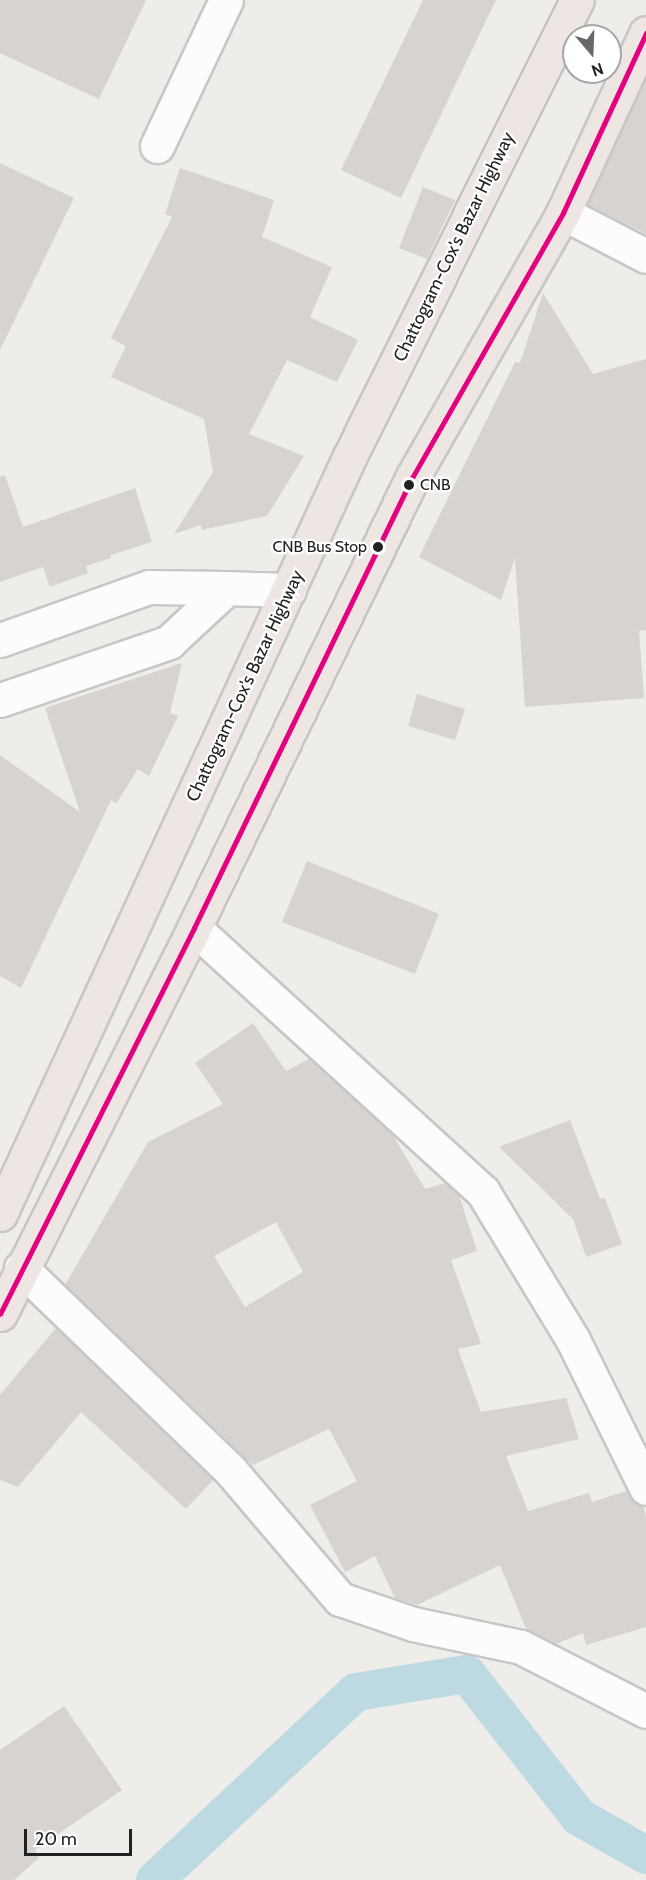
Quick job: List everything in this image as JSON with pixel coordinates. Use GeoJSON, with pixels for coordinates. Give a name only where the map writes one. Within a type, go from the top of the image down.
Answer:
{"type":"FeatureCollection","features":[{"type":"Feature","properties":{"kind":"highway","name":"Chattogram-Cox's Bazar Highway"},"geometry":{"type":"LineString","coordinates":[[0,1215],[350,456],[577,0]]}},
{"type":"Feature","properties":{"kind":"highway"},"geometry":{"type":"LineString","coordinates":[[0,1314],[21,1268],[194,927],[412,478],[562,213],[646,33]]}},
{"type":"Feature","properties":{"kind":"street"},"geometry":{"type":"LineString","coordinates":[[157,146],[226,0]]}},
{"type":"Feature","properties":{"kind":"street"},"geometry":{"type":"LineString","coordinates":[[562,213],[646,256]]}},
{"type":"Feature","properties":{"kind":"street"},"geometry":{"type":"LineString","coordinates":[[0,640],[149,587],[289,590]]}},
{"type":"Feature","properties":{"kind":"street"},"geometry":{"type":"LineString","coordinates":[[0,700],[169,642],[227,588]]}},
{"type":"Feature","properties":{"kind":"street"},"geometry":{"type":"LineString","coordinates":[[194,927],[483,1191],[573,1340],[646,1488]]}},
{"type":"Feature","properties":{"kind":"street"},"geometry":{"type":"LineString","coordinates":[[21,1268],[231,1471],[340,1599],[413,1624],[521,1647],[646,1711]]}},
{"type":"Feature","properties":{"kind":"building"},"geometry":{"type":"Polygon","coordinates":[[[0,0],[146,0],[99,99],[0,53],[0,0]]]}},
{"type":"Feature","properties":{"kind":"building"},"geometry":{"type":"Polygon","coordinates":[[[423,0],[496,0],[401,198],[341,170],[423,0]]]}},
{"type":"Feature","properties":{"kind":"building"},"geometry":{"type":"Polygon","coordinates":[[[646,78],[646,234],[588,205],[646,78]]]}},
{"type":"Feature","properties":{"kind":"building"},"geometry":{"type":"Polygon","coordinates":[[[0,163],[74,198],[0,350],[0,163]]]}},
{"type":"Feature","properties":{"kind":"building"},"geometry":{"type":"Polygon","coordinates":[[[180,168],[274,200],[262,237],[332,267],[310,317],[358,340],[337,382],[287,360],[249,434],[304,456],[267,516],[202,530],[201,525],[174,534],[213,472],[204,419],[111,377],[126,346],[111,338],[172,217],[165,214],[180,168]]]}},
{"type":"Feature","properties":{"kind":"building"},"geometry":{"type":"Polygon","coordinates":[[[423,187],[455,200],[427,259],[399,248],[423,187]]]}},
{"type":"Feature","properties":{"kind":"building"},"geometry":{"type":"Polygon","coordinates":[[[543,293],[593,374],[646,359],[646,630],[639,631],[644,698],[525,707],[515,558],[501,600],[419,557],[515,362],[520,363],[543,293]]]}},
{"type":"Feature","properties":{"kind":"building"},"geometry":{"type":"Polygon","coordinates":[[[5,475],[23,527],[135,488],[152,542],[86,566],[88,573],[50,587],[43,567],[0,582],[0,476],[5,475]]]}},
{"type":"Feature","properties":{"kind":"building"},"geometry":{"type":"Polygon","coordinates":[[[182,663],[170,713],[178,716],[149,776],[138,769],[116,804],[111,800],[21,988],[0,976],[0,755],[80,812],[45,708],[182,663]]]}},
{"type":"Feature","properties":{"kind":"building"},"geometry":{"type":"Polygon","coordinates":[[[417,694],[465,709],[455,740],[408,726],[417,694]]]}},
{"type":"Feature","properties":{"kind":"building"},"geometry":{"type":"Polygon","coordinates":[[[307,861],[439,914],[415,974],[282,922],[307,861]]]}},
{"type":"Feature","properties":{"kind":"building"},"geometry":{"type":"Polygon","coordinates":[[[253,1023],[286,1071],[309,1059],[392,1134],[425,1189],[445,1183],[459,1195],[477,1251],[451,1260],[481,1344],[458,1349],[481,1412],[566,1398],[579,1439],[506,1456],[528,1511],[589,1493],[592,1502],[626,1491],[635,1503],[643,1506],[646,1517],[646,1627],[586,1645],[583,1633],[556,1644],[526,1629],[500,1565],[417,1605],[395,1598],[375,1556],[345,1572],[310,1505],[357,1481],[329,1429],[253,1465],[65,1285],[148,1142],[223,1104],[195,1063],[253,1023]],[[276,1222],[214,1256],[245,1307],[303,1272],[276,1222]]]}},
{"type":"Feature","properties":{"kind":"building"},"geometry":{"type":"Polygon","coordinates":[[[570,1120],[600,1199],[605,1198],[622,1244],[586,1257],[573,1219],[499,1147],[570,1120]]]}},
{"type":"Feature","properties":{"kind":"building"},"geometry":{"type":"Polygon","coordinates":[[[56,1328],[213,1480],[186,1509],[81,1412],[18,1487],[0,1480],[0,1395],[56,1328]]]}},
{"type":"Feature","properties":{"kind":"building"},"geometry":{"type":"Polygon","coordinates":[[[64,1706],[122,1790],[35,1850],[39,1858],[14,1880],[0,1880],[0,1750],[64,1706]]]}},
{"type":"Feature","properties":{"kind":"waterway"},"geometry":{"type":"LineString","coordinates":[[155,1880],[356,1692],[467,1674],[579,1817],[646,1855]]}},
{"type":"Feature","properties":{"kind":"transit line"},"geometry":{"type":"LineString","coordinates":[[0,1314],[194,928],[412,478],[563,213],[646,33]]}},
{"type":"Feature","properties":{"kind":"place","name":"CNB"},"geometry":{"type":"Point","coordinates":[409,485]}},
{"type":"Feature","properties":{"kind":"place","name":"CNB Bus Stop"},"geometry":{"type":"Point","coordinates":[378,547]}}]}
